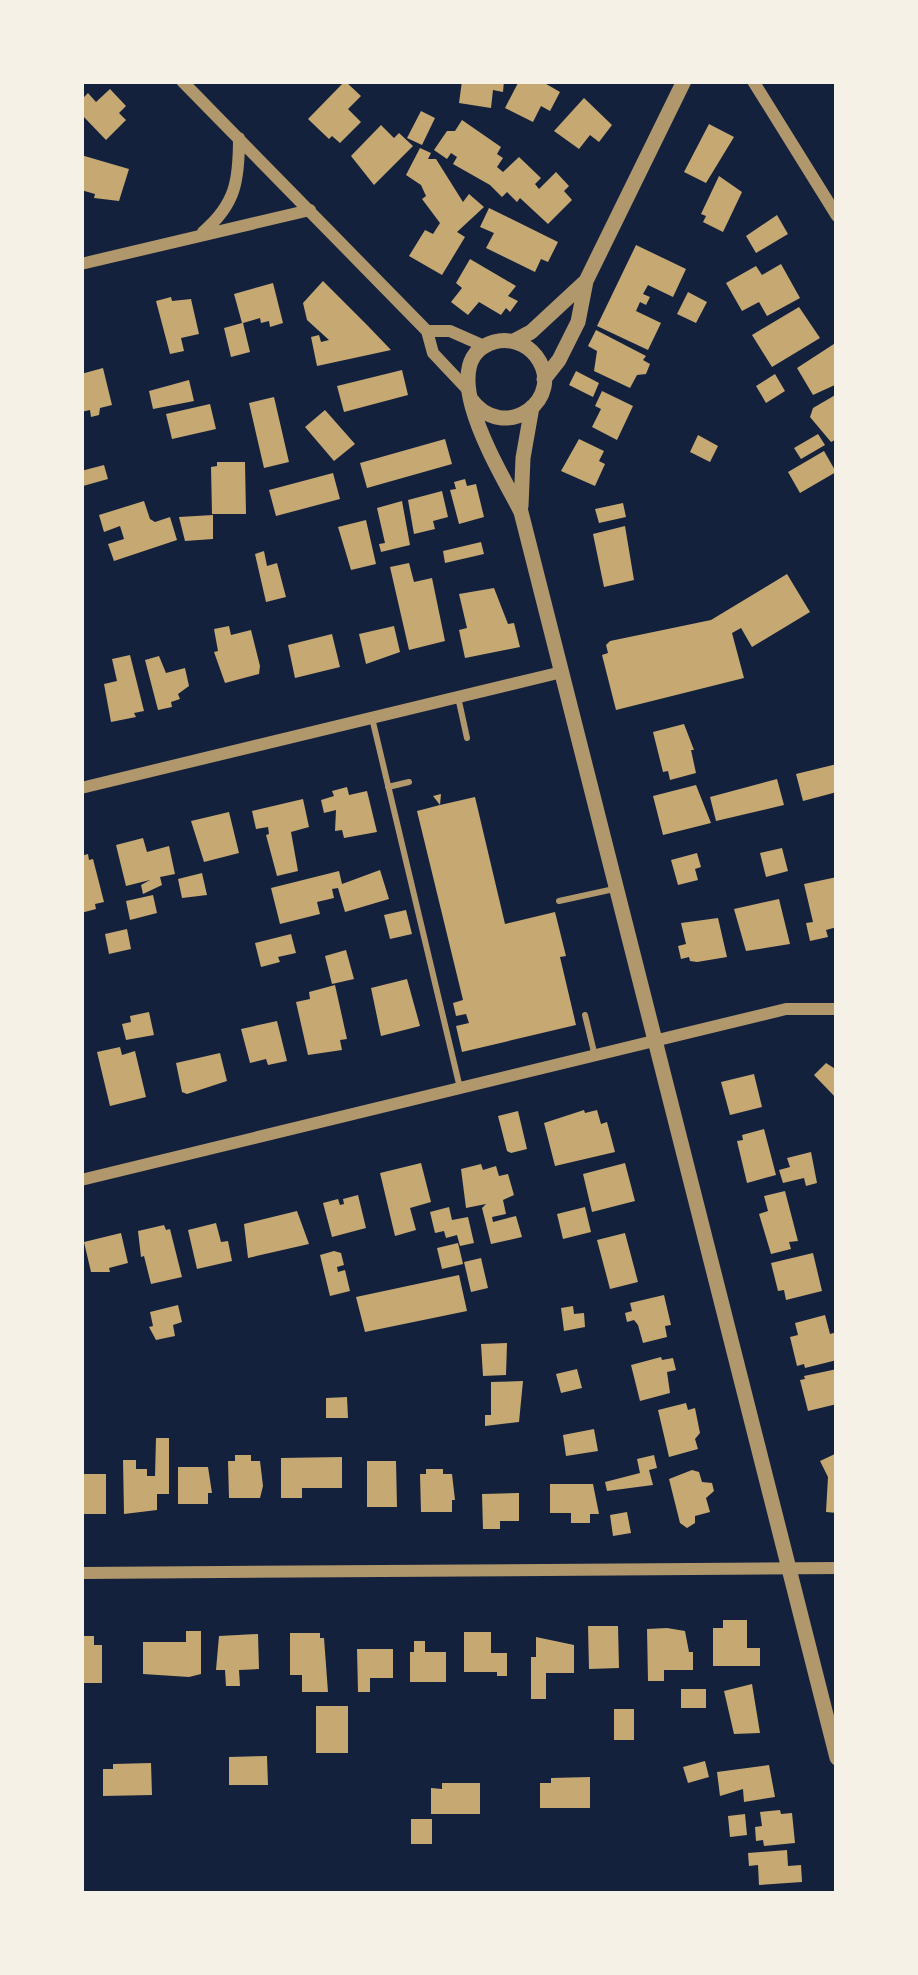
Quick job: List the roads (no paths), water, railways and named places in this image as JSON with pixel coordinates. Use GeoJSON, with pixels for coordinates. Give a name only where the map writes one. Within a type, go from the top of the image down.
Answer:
{"type":"FeatureCollection","features":[{"type":"Feature","properties":{"kind":"street"},"geometry":{"type":"LineString","coordinates":[[182,81],[427,331],[433,353],[478,409],[511,418],[532,407]]}},
{"type":"Feature","properties":{"kind":"street"},"geometry":{"type":"LineString","coordinates":[[521,512],[523,458],[532,407],[578,322],[586,281],[684,81]]}},
{"type":"Feature","properties":{"kind":"street"},"geometry":{"type":"LineString","coordinates":[[753,81],[837,216]]}},
{"type":"Feature","properties":{"kind":"street"},"geometry":{"type":"LineString","coordinates":[[197,236],[230,206],[237,188],[239,138]]}},
{"type":"Feature","properties":{"kind":"street"},"geometry":{"type":"LineString","coordinates":[[81,264],[310,210]]}},
{"type":"Feature","properties":{"kind":"street"},"geometry":{"type":"LineString","coordinates":[[427,331],[450,331],[484,346],[514,341],[531,332],[586,281]]}},
{"type":"Feature","properties":{"kind":"street"},"geometry":{"type":"LineString","coordinates":[[514,341],[536,356],[544,380]]}},
{"type":"Feature","properties":{"kind":"street"},"geometry":{"type":"LineString","coordinates":[[484,346],[468,364],[468,393],[521,512],[837,1758]]}},
{"type":"Feature","properties":{"kind":"street"},"geometry":{"type":"LineString","coordinates":[[81,788],[562,672]]}},
{"type":"Feature","properties":{"kind":"street"},"geometry":{"type":"LineString","coordinates":[[81,1180],[787,1009],[837,1009]]}},
{"type":"Feature","properties":{"kind":"street"},"geometry":{"type":"LineString","coordinates":[[81,1573],[837,1568]]}},
{"type":"Feature","properties":{"kind":"lane"},"geometry":{"type":"LineString","coordinates":[[458,697],[467,738]]}},
{"type":"Feature","properties":{"kind":"lane"},"geometry":{"type":"LineString","coordinates":[[372,718],[460,1088]]}},
{"type":"Feature","properties":{"kind":"lane"},"geometry":{"type":"LineString","coordinates":[[388,787],[410,782]]}},
{"type":"Feature","properties":{"kind":"lane"},"geometry":{"type":"LineString","coordinates":[[559,901],[616,888]]}},
{"type":"Feature","properties":{"kind":"lane"},"geometry":{"type":"LineString","coordinates":[[584,1015],[595,1056]]}}]}
